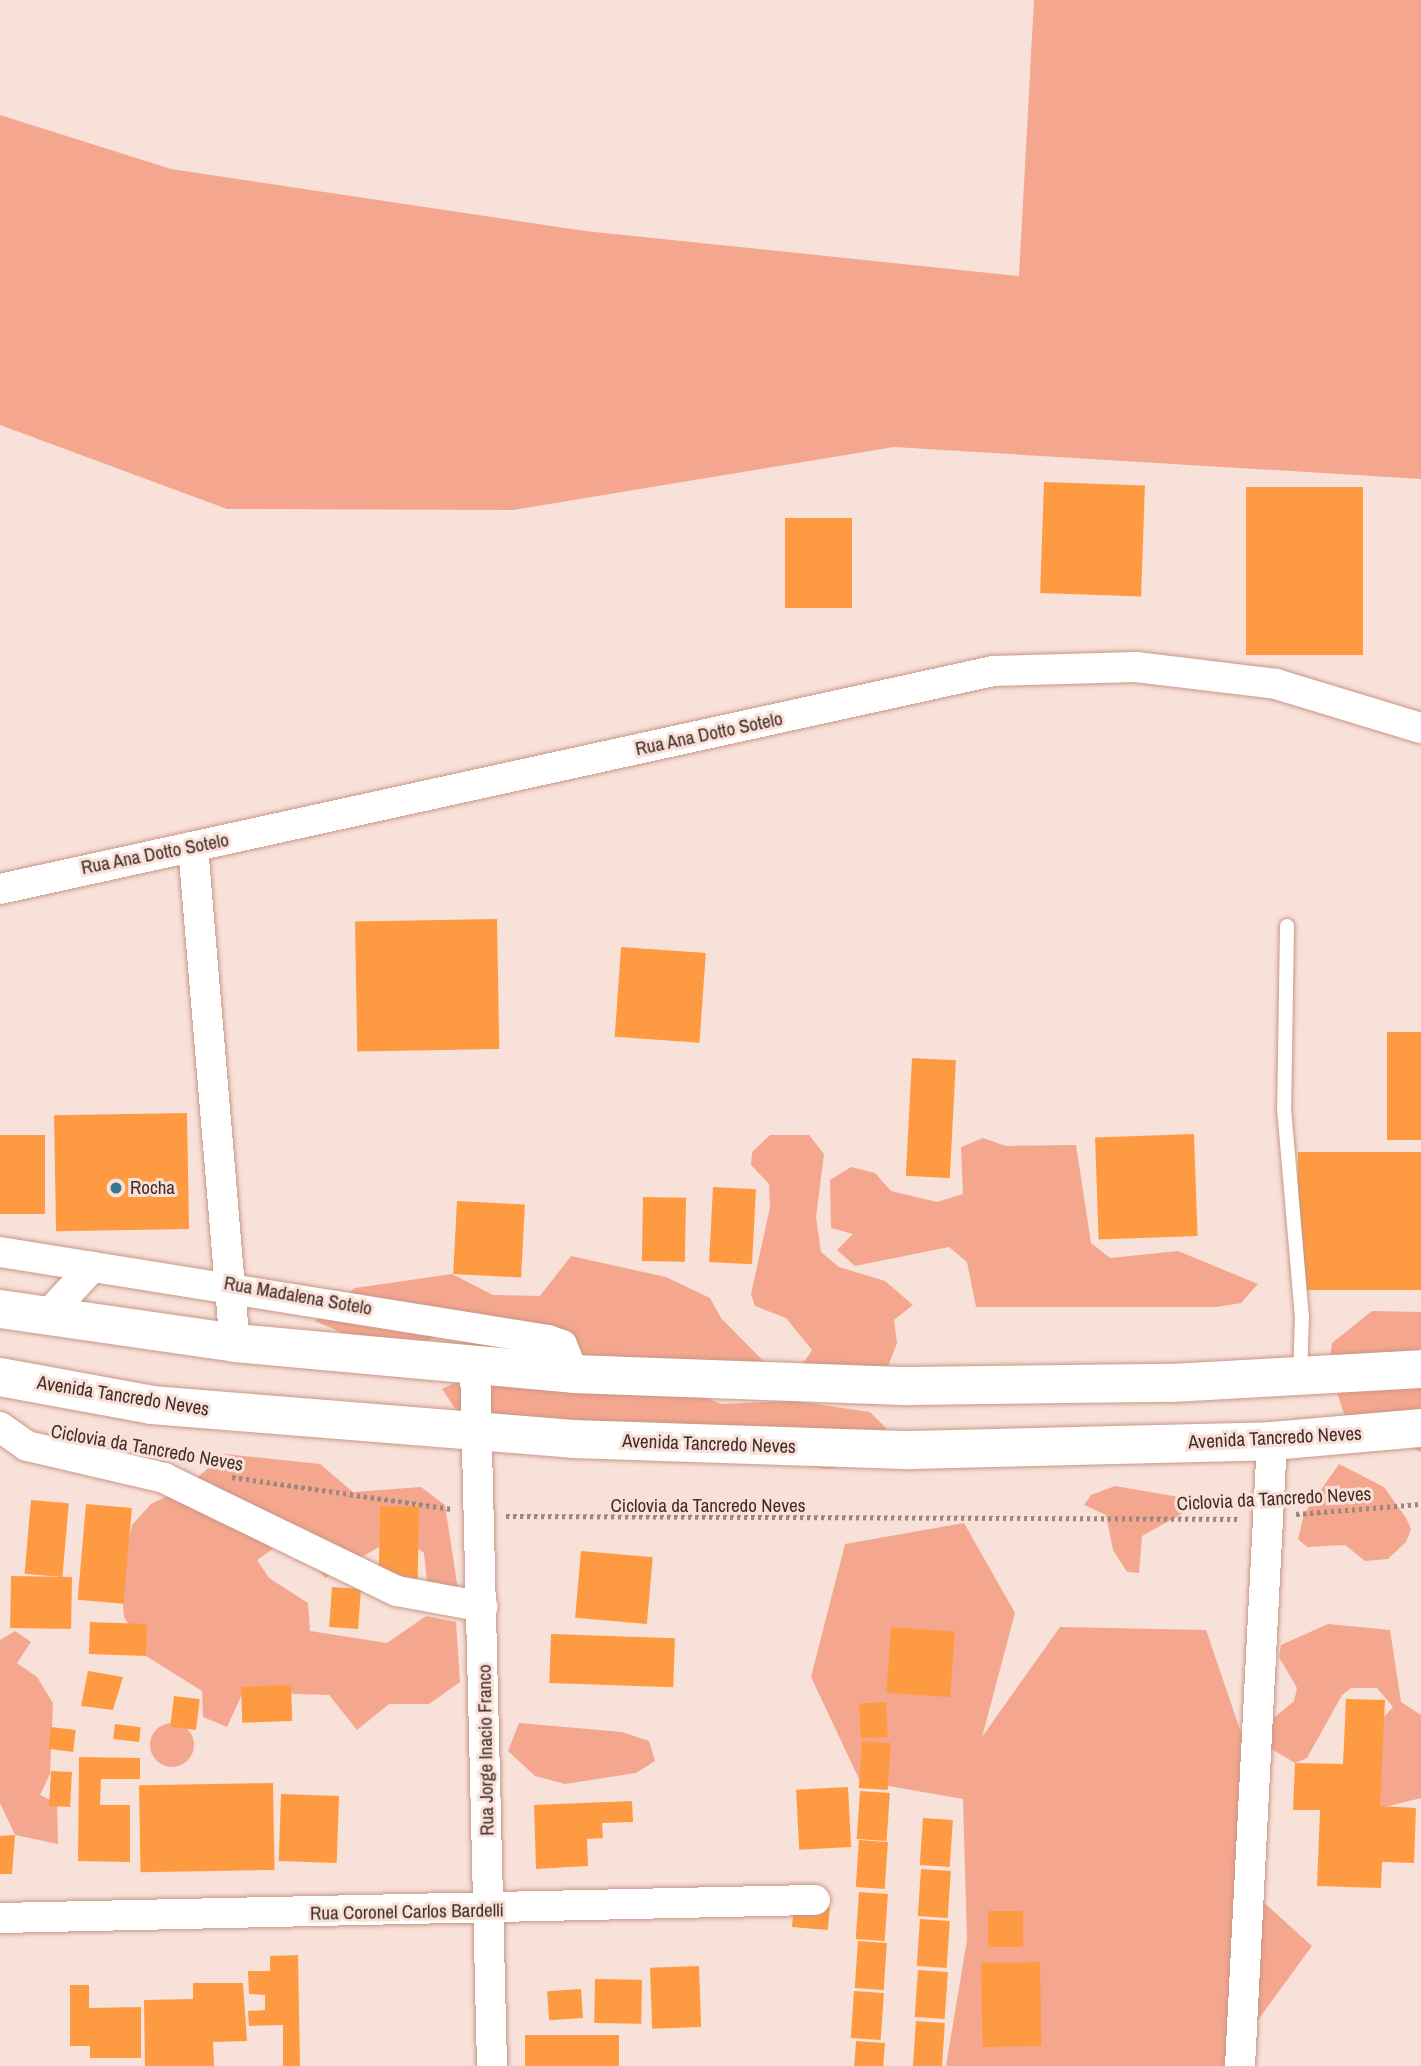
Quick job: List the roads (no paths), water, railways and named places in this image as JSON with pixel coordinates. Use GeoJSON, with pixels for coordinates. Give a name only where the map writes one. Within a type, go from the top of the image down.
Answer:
{"type":"FeatureCollection","features":[{"type":"Feature","properties":{"kind":"main road"},"geometry":{"type":"LineString","coordinates":[[0,1309],[235,1343],[575,1374],[909,1386],[1300,1376],[1421,1369]]}},
{"type":"Feature","properties":{"kind":"main road","name":"Avenida Tancredo Neves"},"geometry":{"type":"LineString","coordinates":[[0,1377],[152,1405],[480,1434],[911,1450],[1272,1441],[1421,1428]]}},
{"type":"Feature","properties":{"kind":"street","name":"Rua Ana Dotto Sotelo"},"geometry":{"type":"LineString","coordinates":[[0,888],[993,671],[1136,667],[1276,684],[1421,728]]}},
{"type":"Feature","properties":{"kind":"street"},"geometry":{"type":"LineString","coordinates":[[192,847],[232,1284],[235,1343]]}},
{"type":"Feature","properties":{"kind":"street","name":"Rua Madalena Sotelo"},"geometry":{"type":"LineString","coordinates":[[0,1252],[92,1267],[232,1284],[548,1340],[562,1345],[575,1374]]}},
{"type":"Feature","properties":{"kind":"street"},"geometry":{"type":"LineString","coordinates":[[47,1316],[92,1267]]}},
{"type":"Feature","properties":{"kind":"street","name":"Rua Jorge Inacio Franco"},"geometry":{"type":"LineString","coordinates":[[475,1365],[482,1513],[492,2066]]}},
{"type":"Feature","properties":{"kind":"street"},"geometry":{"type":"LineString","coordinates":[[0,1427],[27,1446],[164,1478],[397,1591],[483,1607]]}},
{"type":"Feature","properties":{"kind":"street"},"geometry":{"type":"LineString","coordinates":[[1240,2066],[1272,1441]]}},
{"type":"Feature","properties":{"kind":"street","name":"Rua Coronel Carlos Bardelli"},"geometry":{"type":"LineString","coordinates":[[0,1918],[488,1911],[815,1900]]}},
{"type":"Feature","properties":{"kind":"lane"},"geometry":{"type":"LineString","coordinates":[[1287,926],[1284,1108],[1302,1316],[1300,1376]]}},
{"type":"Feature","properties":{"kind":"place","name":"Rocha"},"geometry":{"type":"Point","coordinates":[116,1188]}}]}
